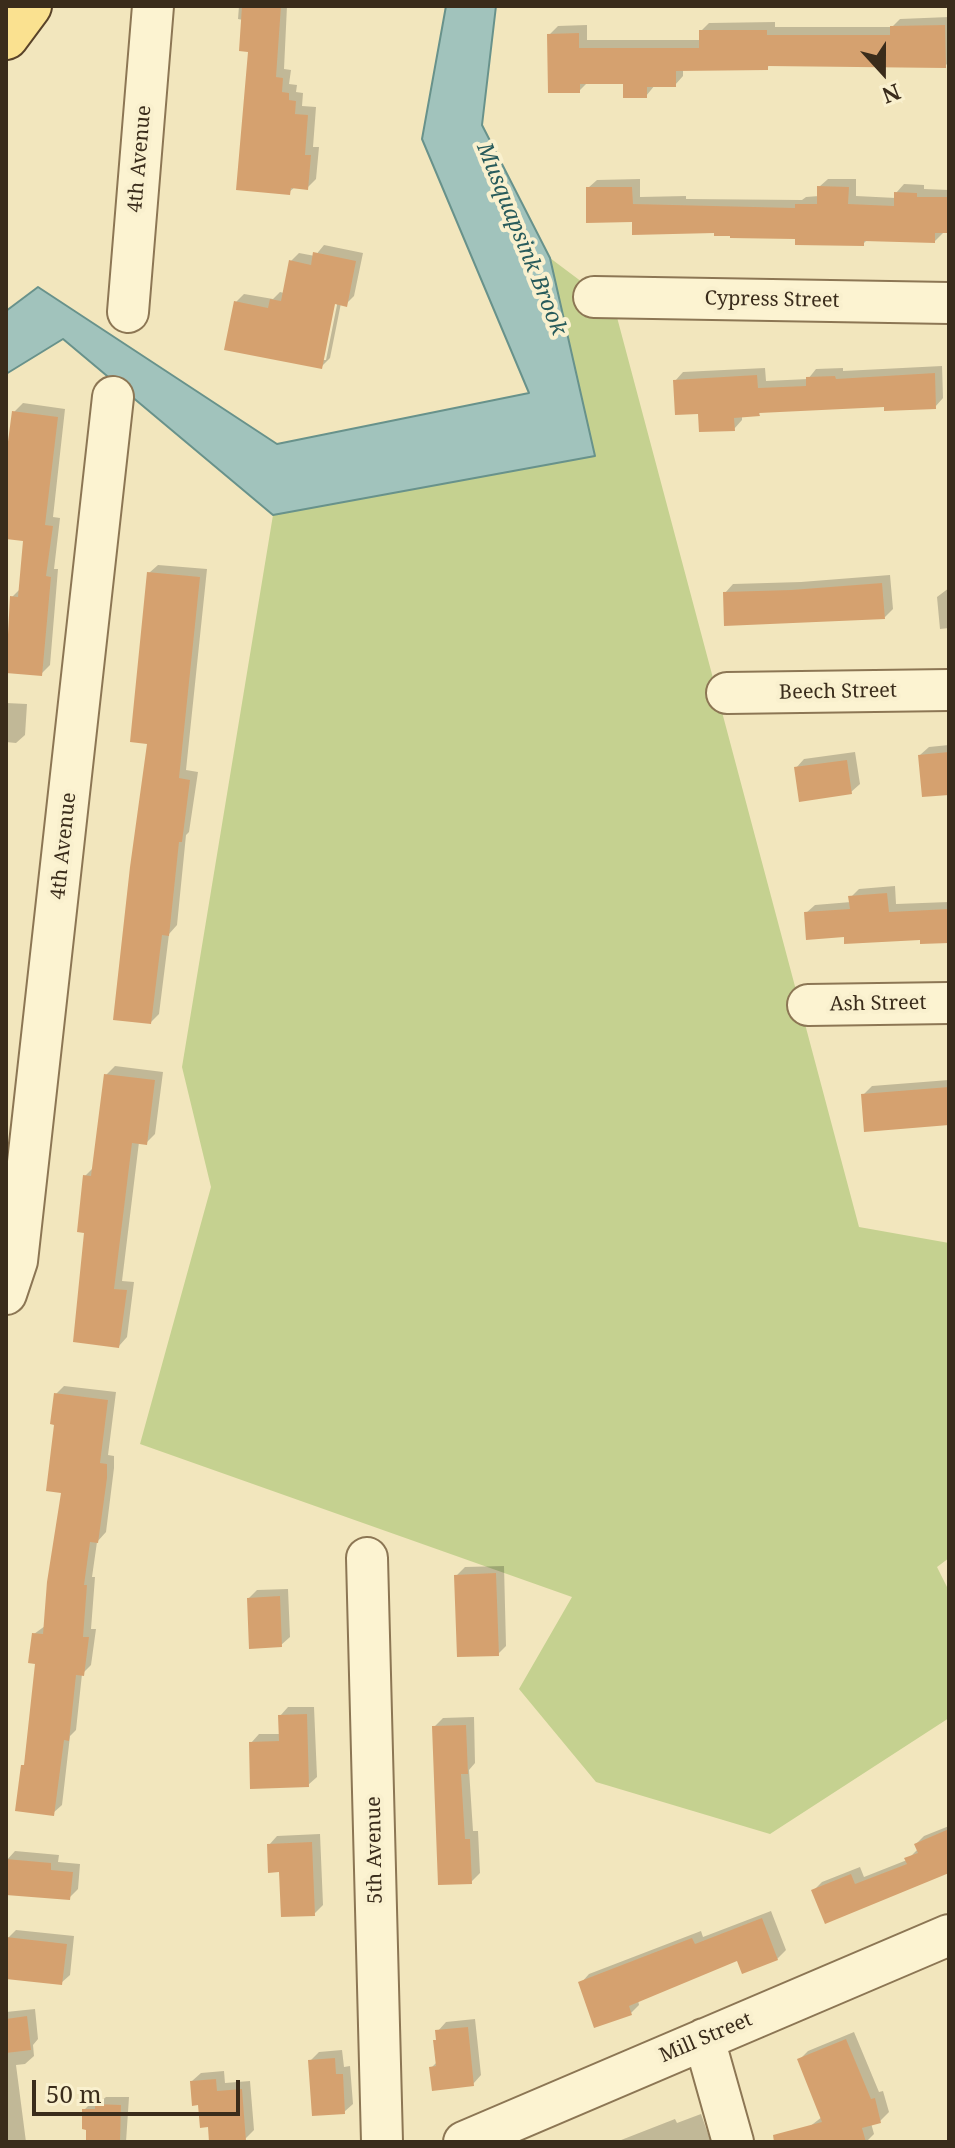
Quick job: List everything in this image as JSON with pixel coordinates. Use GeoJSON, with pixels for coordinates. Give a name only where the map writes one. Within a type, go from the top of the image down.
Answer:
{"type":"FeatureCollection","features":[{"type":"Feature","properties":{"kind":"main road"},"geometry":{"type":"LineString","coordinates":[[6,37],[29,6]]}},
{"type":"Feature","properties":{"kind":"street","name":"4th Avenue"},"geometry":{"type":"LineString","coordinates":[[128,312],[153,6]]}},
{"type":"Feature","properties":{"kind":"street","name":"Cypress Street"},"geometry":{"type":"LineString","coordinates":[[594,297],[949,303]]}},
{"type":"Feature","properties":{"kind":"street","name":"4th Avenue"},"geometry":{"type":"LineString","coordinates":[[10,1271],[113,397]]}},
{"type":"Feature","properties":{"kind":"street","name":"Beech Street"},"geometry":{"type":"LineString","coordinates":[[727,693],[949,690]]}},
{"type":"Feature","properties":{"kind":"street","name":"Ash Street"},"geometry":{"type":"LineString","coordinates":[[808,1005],[949,1003]]}},
{"type":"Feature","properties":{"kind":"street","name":"5th Avenue"},"geometry":{"type":"LineString","coordinates":[[367,1558],[382,2142]]}},
{"type":"Feature","properties":{"kind":"street","name":"Mill Street"},"geometry":{"type":"LineString","coordinates":[[464,2142],[949,1935]]}},
{"type":"Feature","properties":{"kind":"street"},"geometry":{"type":"LineString","coordinates":[[704,2039],[733,2142]]}},
{"type":"Feature","properties":{"kind":"green space"},"geometry":{"type":"Polygon","coordinates":[[[550,258],[614,306],[859,1227],[949,1243],[949,1558],[937,1567],[949,1591],[949,1718],[770,1834],[596,1782],[519,1689],[572,1597],[140,1444],[211,1187],[182,1067],[273,515],[595,456],[550,258]]]}},
{"type":"Feature","properties":{"kind":"water","name":"Musquapsink Brook"},"geometry":{"type":"Polygon","coordinates":[[[446,6],[496,6],[482,125],[550,258],[595,456],[273,515],[63,339],[6,374],[6,311],[38,287],[277,444],[529,393],[422,139],[446,6]]]}},
{"type":"Feature","properties":{"kind":"building"},"geometry":{"type":"Polygon","coordinates":[[[242,6],[281,6],[276,77],[283,78],[282,92],[289,93],[289,100],[296,101],[295,114],[308,115],[305,155],[311,155],[308,190],[291,188],[290,195],[236,190],[248,52],[239,51],[242,6]]]}},
{"type":"Feature","properties":{"kind":"building"},"geometry":{"type":"Polygon","coordinates":[[[945,25],[946,68],[768,66],[768,70],[676,71],[676,87],[647,87],[647,98],[623,98],[623,84],[580,84],[580,93],[548,93],[547,34],[579,33],[579,48],[699,48],[699,30],[767,30],[767,35],[890,35],[890,26],[945,25]]]}},
{"type":"Feature","properties":{"kind":"building"},"geometry":{"type":"Polygon","coordinates":[[[817,186],[849,187],[848,204],[894,206],[894,192],[917,193],[917,197],[949,197],[949,233],[935,233],[935,243],[864,241],[864,246],[795,245],[795,239],[730,238],[714,236],[714,233],[632,235],[632,222],[586,223],[586,187],[632,187],[633,204],[795,208],[795,204],[817,204],[817,186]]]}},
{"type":"Feature","properties":{"kind":"building"},"geometry":{"type":"Polygon","coordinates":[[[313,252],[356,261],[347,307],[335,304],[322,369],[224,350],[234,301],[268,308],[270,299],[281,301],[289,260],[311,265],[313,252]]]}},
{"type":"Feature","properties":{"kind":"building"},"geometry":{"type":"Polygon","coordinates":[[[935,373],[936,409],[884,411],[884,407],[759,413],[760,416],[734,418],[735,431],[699,432],[698,414],[675,415],[673,380],[757,375],[758,388],[806,386],[806,377],[835,376],[836,379],[935,373]]]}},
{"type":"Feature","properties":{"kind":"building"},"geometry":{"type":"Polygon","coordinates":[[[12,411],[58,417],[45,525],[53,526],[46,576],[51,577],[42,676],[6,673],[10,596],[18,597],[23,541],[6,539],[6,457],[12,411]]]}},
{"type":"Feature","properties":{"kind":"building"},"geometry":{"type":"Polygon","coordinates":[[[147,572],[200,577],[179,778],[190,780],[182,842],[179,842],[169,936],[162,935],[151,1024],[113,1020],[147,744],[130,742],[147,572]]]}},
{"type":"Feature","properties":{"kind":"building"},"geometry":{"type":"Polygon","coordinates":[[[882,583],[885,619],[724,626],[723,592],[882,583]]]}},
{"type":"Feature","properties":{"kind":"building"},"geometry":{"type":"Polygon","coordinates":[[[949,752],[949,795],[922,797],[918,755],[949,752]]]}},
{"type":"Feature","properties":{"kind":"building"},"geometry":{"type":"Polygon","coordinates":[[[847,760],[852,794],[799,802],[794,767],[847,760]]]}},
{"type":"Feature","properties":{"kind":"building"},"geometry":{"type":"Polygon","coordinates":[[[887,893],[889,912],[949,909],[949,943],[920,944],[920,940],[844,944],[844,937],[806,940],[804,912],[850,909],[848,896],[887,893]]]}},
{"type":"Feature","properties":{"kind":"building"},"geometry":{"type":"Polygon","coordinates":[[[104,1074],[155,1080],[147,1145],[132,1143],[114,1289],[127,1290],[119,1348],[73,1342],[84,1233],[77,1232],[83,1175],[91,1176],[104,1074]]]}},
{"type":"Feature","properties":{"kind":"building"},"geometry":{"type":"Polygon","coordinates":[[[949,1087],[949,1125],[864,1132],[861,1094],[949,1087]]]}},
{"type":"Feature","properties":{"kind":"building"},"geometry":{"type":"Polygon","coordinates":[[[54,1393],[108,1400],[100,1463],[107,1464],[107,1478],[98,1543],[90,1542],[84,1585],[87,1585],[83,1637],[89,1637],[84,1676],[76,1675],[69,1741],[64,1740],[54,1816],[15,1811],[21,1765],[24,1765],[35,1664],[28,1663],[32,1633],[43,1634],[47,1582],[61,1493],[46,1491],[54,1425],[50,1424],[54,1393]]]}},
{"type":"Feature","properties":{"kind":"building"},"geometry":{"type":"Polygon","coordinates":[[[496,1573],[499,1656],[457,1657],[454,1575],[496,1573]]]}},
{"type":"Feature","properties":{"kind":"building"},"geometry":{"type":"Polygon","coordinates":[[[280,1596],[282,1647],[249,1649],[247,1598],[280,1596]]]}},
{"type":"Feature","properties":{"kind":"building"},"geometry":{"type":"Polygon","coordinates":[[[307,1714],[309,1787],[250,1789],[249,1742],[279,1741],[278,1715],[307,1714]]]}},
{"type":"Feature","properties":{"kind":"building"},"geometry":{"type":"Polygon","coordinates":[[[466,1725],[468,1774],[461,1774],[465,1839],[470,1839],[472,1884],[438,1885],[432,1726],[466,1725]]]}},
{"type":"Feature","properties":{"kind":"building"},"geometry":{"type":"Polygon","coordinates":[[[949,1829],[949,1873],[825,1924],[811,1890],[851,1874],[855,1884],[907,1864],[904,1858],[918,1853],[914,1844],[949,1829]]]}},
{"type":"Feature","properties":{"kind":"building"},"geometry":{"type":"Polygon","coordinates":[[[312,1842],[315,1916],[281,1917],[279,1872],[268,1873],[267,1844],[312,1842]]]}},
{"type":"Feature","properties":{"kind":"building"},"geometry":{"type":"Polygon","coordinates":[[[6,1859],[51,1863],[51,1870],[73,1872],[70,1900],[6,1895],[6,1859]]]}},
{"type":"Feature","properties":{"kind":"building"},"geometry":{"type":"Polygon","coordinates":[[[762,1918],[778,1960],[742,1974],[737,1961],[629,2006],[632,2015],[594,2028],[578,1982],[692,1938],[695,1944],[762,1918]]]}},
{"type":"Feature","properties":{"kind":"building"},"geometry":{"type":"Polygon","coordinates":[[[6,1937],[67,1944],[62,1985],[6,1979],[6,1937]]]}},
{"type":"Feature","properties":{"kind":"building"},"geometry":{"type":"Polygon","coordinates":[[[27,2016],[31,2050],[6,2053],[6,2019],[27,2016]]]}},
{"type":"Feature","properties":{"kind":"building"},"geometry":{"type":"Polygon","coordinates":[[[468,2027],[474,2086],[432,2091],[429,2067],[436,2066],[435,2030],[468,2027]]]}},
{"type":"Feature","properties":{"kind":"building"},"geometry":{"type":"Polygon","coordinates":[[[846,2039],[871,2099],[875,2098],[881,2123],[862,2128],[866,2142],[774,2142],[773,2135],[822,2122],[797,2059],[846,2039]]]}},
{"type":"Feature","properties":{"kind":"building"},"geometry":{"type":"Polygon","coordinates":[[[335,2058],[336,2074],[343,2074],[345,2114],[312,2116],[308,2060],[335,2058]]]}},
{"type":"Feature","properties":{"kind":"building"},"geometry":{"type":"Polygon","coordinates":[[[216,2079],[217,2091],[242,2089],[246,2141],[209,2142],[208,2127],[200,2128],[198,2105],[192,2106],[190,2081],[216,2079]]]}},
{"type":"Feature","properties":{"kind":"building"},"geometry":{"type":"Polygon","coordinates":[[[95,2104],[121,2105],[120,2142],[86,2142],[86,2130],[82,2129],[82,2109],[95,2109],[95,2104]]]}}]}
